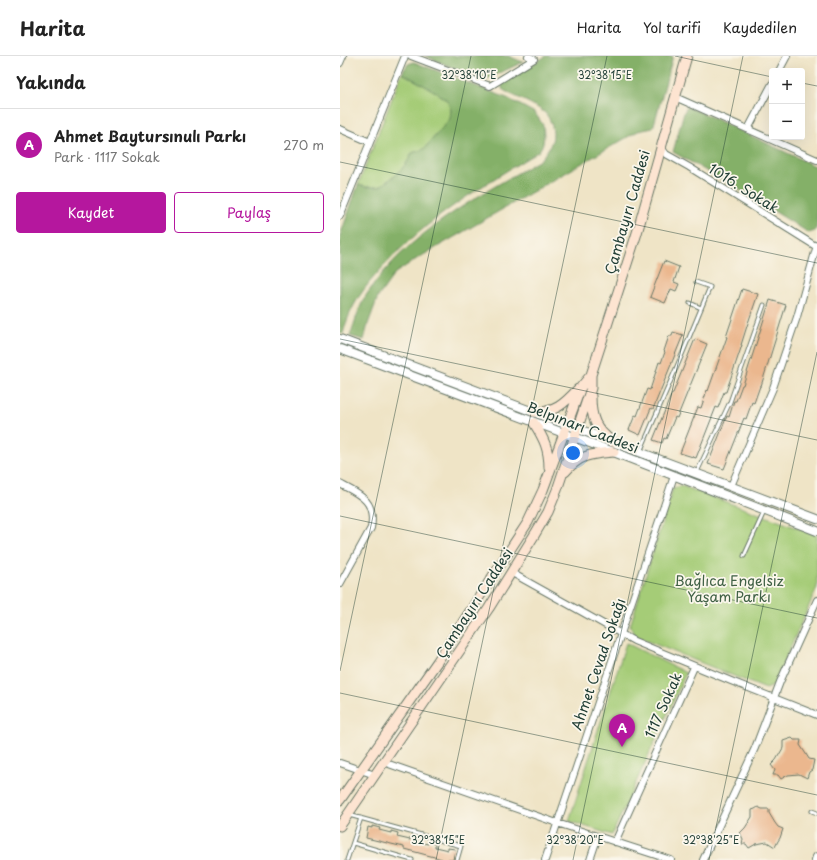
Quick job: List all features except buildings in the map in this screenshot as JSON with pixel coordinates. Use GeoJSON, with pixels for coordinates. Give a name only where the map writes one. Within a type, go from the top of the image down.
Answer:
{"type":"FeatureCollection","features":[{"type":"Feature","properties":{"kind":"main road","name":"Çambayırı Caddesi"},"geometry":{"type":"LineString","coordinates":[[340,826],[489,608],[512,573],[548,512],[575,438],[591,388],[591,375],[637,234],[687,56]]}},
{"type":"Feature","properties":{"kind":"main road","name":"Çambayırı Caddesi"},"geometry":{"type":"LineString","coordinates":[[340,800],[437,662],[521,533],[549,474],[581,387],[591,375]]}},
{"type":"Feature","properties":{"kind":"main road"},"geometry":{"type":"LineString","coordinates":[[534,412],[551,411],[559,407],[581,387]]}},
{"type":"Feature","properties":{"kind":"main road"},"geometry":{"type":"LineString","coordinates":[[591,388],[591,402],[596,425],[602,434],[613,442]]}},
{"type":"Feature","properties":{"kind":"main road"},"geometry":{"type":"LineString","coordinates":[[534,423],[543,437],[548,449],[549,474]]}},
{"type":"Feature","properties":{"kind":"main road"},"geometry":{"type":"LineString","coordinates":[[561,476],[573,463],[586,456],[614,452]]}},
{"type":"Feature","properties":{"kind":"street"},"geometry":{"type":"LineString","coordinates":[[340,64],[343,56]]}},
{"type":"Feature","properties":{"kind":"street"},"geometry":{"type":"LineString","coordinates":[[340,216],[405,56]]}},
{"type":"Feature","properties":{"kind":"street"},"geometry":{"type":"LineString","coordinates":[[411,56],[490,86],[536,57]]}},
{"type":"Feature","properties":{"kind":"street"},"geometry":{"type":"LineString","coordinates":[[528,56],[536,57]]}},
{"type":"Feature","properties":{"kind":"street"},"geometry":{"type":"LineString","coordinates":[[781,68],[787,56]]}},
{"type":"Feature","properties":{"kind":"street"},"geometry":{"type":"LineString","coordinates":[[748,129],[769,90]]}},
{"type":"Feature","properties":{"kind":"street"},"geometry":{"type":"LineString","coordinates":[[676,97],[817,160]]}},
{"type":"Feature","properties":{"kind":"street"},"geometry":{"type":"LineString","coordinates":[[340,128],[370,142]]}},
{"type":"Feature","properties":{"kind":"street","name":"1016. Sokak"},"geometry":{"type":"LineString","coordinates":[[661,147],[666,154],[817,247]]}},
{"type":"Feature","properties":{"kind":"street"},"geometry":{"type":"LineString","coordinates":[[731,486],[773,388],[797,317],[817,247]]}},
{"type":"Feature","properties":{"kind":"street","name":"Belpınarı Caddesi"},"geometry":{"type":"LineString","coordinates":[[340,339],[534,412],[566,430],[575,438],[817,531]]}},
{"type":"Feature","properties":{"kind":"street","name":"Belpınarı Caddesi"},"geometry":{"type":"LineString","coordinates":[[340,349],[534,423],[566,430],[578,429],[817,519]]}},
{"type":"Feature","properties":{"kind":"street","name":"Ahmet Cevad Sokağı"},"geometry":{"type":"LineString","coordinates":[[546,860],[557,823],[674,476]]}},
{"type":"Feature","properties":{"kind":"street"},"geometry":{"type":"LineString","coordinates":[[340,484],[363,497],[369,504],[372,513],[371,528],[340,584]]}},
{"type":"Feature","properties":{"kind":"street"},"geometry":{"type":"LineString","coordinates":[[512,573],[621,635],[694,666],[817,714]]}},
{"type":"Feature","properties":{"kind":"street"},"geometry":{"type":"LineString","coordinates":[[703,860],[756,748],[780,682],[817,600]]}},
{"type":"Feature","properties":{"kind":"street","name":"1117 Sokak"},"geometry":{"type":"LineString","coordinates":[[615,842],[694,666]]}},
{"type":"Feature","properties":{"kind":"street"},"geometry":{"type":"LineString","coordinates":[[383,762],[557,823],[671,860]]}},
{"type":"Feature","properties":{"kind":"street"},"geometry":{"type":"LineString","coordinates":[[340,763],[374,775]]}},
{"type":"Feature","properties":{"kind":"street"},"geometry":{"type":"LineString","coordinates":[[590,860],[598,836]]}},
{"type":"Feature","properties":{"kind":"lane"},"geometry":{"type":"LineString","coordinates":[[640,452],[710,287],[696,282]]}},
{"type":"Feature","properties":{"kind":"lane"},"geometry":{"type":"LineString","coordinates":[[690,303],[701,308]]}},
{"type":"Feature","properties":{"kind":"lane"},"geometry":{"type":"LineString","coordinates":[[696,473],[730,402],[764,306]]}},
{"type":"Feature","properties":{"kind":"lane"},"geometry":{"type":"LineString","coordinates":[[744,556],[764,510]]}},
{"type":"Feature","properties":{"kind":"lane"},"geometry":{"type":"LineString","coordinates":[[812,811],[817,813]]}},
{"type":"Feature","properties":{"kind":"lane"},"geometry":{"type":"LineString","coordinates":[[348,815],[461,846],[457,860]]}},
{"type":"Feature","properties":{"kind":"lane"},"geometry":{"type":"LineString","coordinates":[[347,860],[361,818]]}},
{"type":"Feature","properties":{"kind":"lane"},"geometry":{"type":"LineString","coordinates":[[352,843],[412,860]]}},
{"type":"Feature","properties":{"kind":"green space"},"geometry":{"type":"Polygon","coordinates":[[[425,56],[508,56],[523,62],[489,78],[478,78],[425,56]]]}},
{"type":"Feature","properties":{"kind":"green space"},"geometry":{"type":"Polygon","coordinates":[[[546,56],[673,56],[653,128],[638,131],[418,258],[395,273],[378,297],[364,340],[350,336],[359,309],[367,294],[383,272],[402,252],[423,234],[469,202],[540,160],[547,151],[552,141],[553,129],[544,112],[502,89],[504,82],[546,56]]]}},
{"type":"Feature","properties":{"kind":"green space"},"geometry":{"type":"Polygon","coordinates":[[[414,62],[507,98],[535,113],[543,125],[543,144],[539,151],[457,203],[400,249],[364,289],[349,315],[343,334],[340,333],[340,236],[358,185],[379,187],[396,175],[406,164],[412,153],[424,149],[450,119],[451,110],[447,100],[436,92],[402,73],[408,64],[414,62]]]}},
{"type":"Feature","properties":{"kind":"green space"},"geometry":{"type":"Polygon","coordinates":[[[402,73],[436,92],[447,100],[451,110],[450,119],[424,149],[412,153],[407,164],[396,175],[379,187],[358,185],[402,73]]]}},
{"type":"Feature","properties":{"kind":"green space"},"geometry":{"type":"Polygon","coordinates":[[[687,107],[817,167],[817,225],[815,231],[809,233],[740,190],[673,152],[684,112],[687,107]]]}},
{"type":"Feature","properties":{"kind":"green space","name":"Bağlıca Engelsiz Yaşam Parkı"},"geometry":{"type":"Polygon","coordinates":[[[682,486],[817,535],[817,588],[773,686],[766,689],[635,636],[630,626],[673,488],[682,486]]]}},
{"type":"Feature","properties":{"kind":"green space"},"geometry":{"type":"Polygon","coordinates":[[[626,643],[686,673],[612,835],[569,821],[626,643]]]}},
{"type":"Feature","properties":{"kind":"place","name":"Ahmet Baytursınulı Parkı"},"geometry":{"type":"Point","coordinates":[622,747]}}]}
